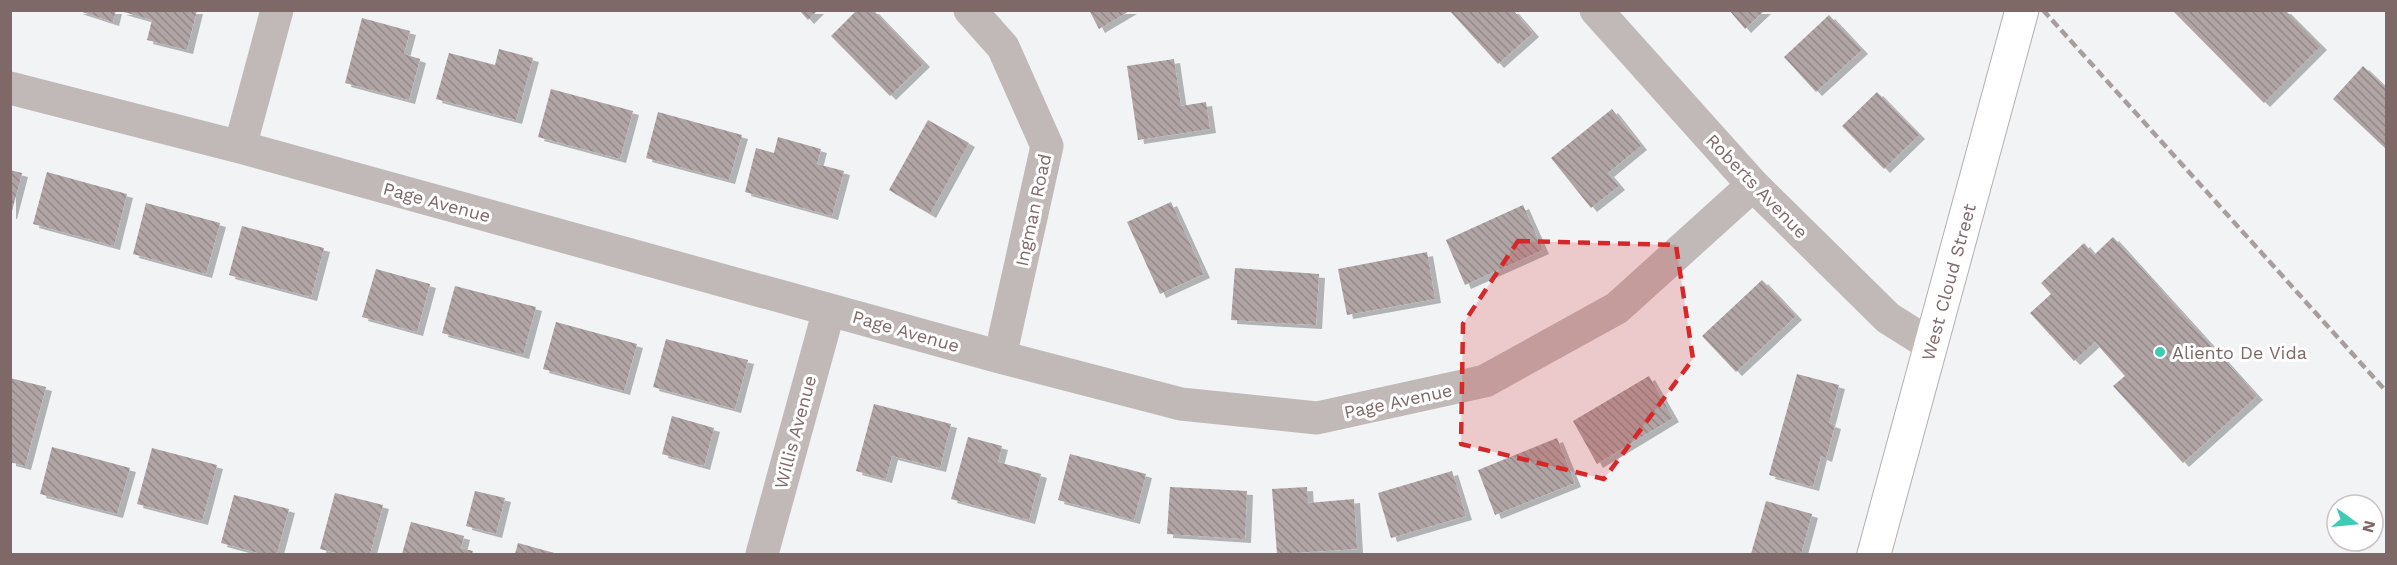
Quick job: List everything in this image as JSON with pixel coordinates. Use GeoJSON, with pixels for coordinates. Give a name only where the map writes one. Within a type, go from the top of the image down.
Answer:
{"type":"FeatureCollection","features":[{"type":"Feature","properties":{"kind":"main road","name":"West Cloud Street"},"geometry":{"type":"LineString","coordinates":[[1878,554],[1931,345],[2022,10]]}},
{"type":"Feature","properties":{"kind":"street"},"geometry":{"type":"LineString","coordinates":[[240,147],[277,10]]}},
{"type":"Feature","properties":{"kind":"street","name":"Ingman Road"},"geometry":{"type":"LineString","coordinates":[[970,10],[1003,47],[1047,146],[1000,357]]}},
{"type":"Feature","properties":{"kind":"street","name":"Roberts Avenue"},"geometry":{"type":"LineString","coordinates":[[1596,10],[1753,185],[1888,318],[1931,345]]}},
{"type":"Feature","properties":{"kind":"street","name":"Page Avenue"},"geometry":{"type":"LineString","coordinates":[[10,88],[240,147],[1000,357],[1181,404],[1317,418],[1485,381],[1617,308],[1753,185]]}},
{"type":"Feature","properties":{"kind":"street","name":"Willis Avenue"},"geometry":{"type":"LineString","coordinates":[[762,555],[829,309]]}},
{"type":"Feature","properties":{"kind":"highlighted area"},"geometry":{"type":"Polygon","coordinates":[[[1518,241],[1676,245],[1693,359],[1604,479],[1461,444],[1463,324],[1518,241]]]}},
{"type":"Feature","properties":{"kind":"building"},"geometry":{"type":"Polygon","coordinates":[[[76,10],[116,10],[113,22],[76,10]]]}},
{"type":"Feature","properties":{"kind":"building"},"geometry":{"type":"Polygon","coordinates":[[[197,10],[187,50],[147,40],[152,20],[120,11],[197,10]]]}},
{"type":"Feature","properties":{"kind":"building"},"geometry":{"type":"Polygon","coordinates":[[[799,10],[818,10],[808,20],[799,10]]]}},
{"type":"Feature","properties":{"kind":"building"},"geometry":{"type":"Polygon","coordinates":[[[857,10],[873,10],[924,63],[890,96],[831,36],[857,10]]]}},
{"type":"Feature","properties":{"kind":"building"},"geometry":{"type":"Polygon","coordinates":[[[1089,10],[1131,10],[1099,29],[1089,10]]]}},
{"type":"Feature","properties":{"kind":"building"},"geometry":{"type":"Polygon","coordinates":[[[1449,10],[1513,10],[1533,33],[1498,64],[1449,10]]]}},
{"type":"Feature","properties":{"kind":"building"},"geometry":{"type":"Polygon","coordinates":[[[1729,10],[1765,10],[1745,29],[1729,10]]]}},
{"type":"Feature","properties":{"kind":"building"},"geometry":{"type":"Polygon","coordinates":[[[2172,10],[2285,10],[2321,46],[2264,103],[2172,10]]]}},
{"type":"Feature","properties":{"kind":"building"},"geometry":{"type":"Polygon","coordinates":[[[1829,15],[1862,50],[1816,92],[1784,57],[1829,15]]]}},
{"type":"Feature","properties":{"kind":"building"},"geometry":{"type":"Polygon","coordinates":[[[362,18],[410,31],[404,54],[420,59],[409,100],[345,83],[362,18]]]}},
{"type":"Feature","properties":{"kind":"building"},"geometry":{"type":"Polygon","coordinates":[[[499,49],[533,58],[516,120],[436,99],[449,53],[495,65],[499,49]]]}},
{"type":"Feature","properties":{"kind":"building"},"geometry":{"type":"Polygon","coordinates":[[[1174,59],[1181,106],[1206,102],[1210,129],[1138,140],[1127,66],[1174,59]]]}},
{"type":"Feature","properties":{"kind":"building"},"geometry":{"type":"Polygon","coordinates":[[[2363,66],[2386,88],[2386,149],[2333,99],[2363,66]]]}},
{"type":"Feature","properties":{"kind":"building"},"geometry":{"type":"Polygon","coordinates":[[[551,89],[633,111],[620,159],[538,137],[551,89]]]}},
{"type":"Feature","properties":{"kind":"building"},"geometry":{"type":"Polygon","coordinates":[[[1877,92],[1919,135],[1884,169],[1842,126],[1877,92]]]}},
{"type":"Feature","properties":{"kind":"building"},"geometry":{"type":"Polygon","coordinates":[[[1612,109],[1641,146],[1608,173],[1619,186],[1591,208],[1551,158],[1612,109]]]}},
{"type":"Feature","properties":{"kind":"building"},"geometry":{"type":"Polygon","coordinates":[[[658,112],[742,135],[729,180],[646,158],[658,112]]]}},
{"type":"Feature","properties":{"kind":"building"},"geometry":{"type":"Polygon","coordinates":[[[928,120],[969,143],[930,214],[889,190],[928,120]]]}},
{"type":"Feature","properties":{"kind":"building"},"geometry":{"type":"Polygon","coordinates":[[[778,137],[821,149],[817,164],[844,171],[832,216],[745,192],[756,148],[774,153],[778,137]]]}},
{"type":"Feature","properties":{"kind":"building"},"geometry":{"type":"Polygon","coordinates":[[[10,170],[22,173],[11,215],[10,215],[10,170]]]}},
{"type":"Feature","properties":{"kind":"building"},"geometry":{"type":"Polygon","coordinates":[[[47,172],[127,194],[114,246],[33,224],[47,172]]]}},
{"type":"Feature","properties":{"kind":"building"},"geometry":{"type":"Polygon","coordinates":[[[1171,202],[1204,274],[1160,294],[1127,222],[1171,202]]]}},
{"type":"Feature","properties":{"kind":"building"},"geometry":{"type":"Polygon","coordinates":[[[146,203],[220,223],[206,274],[133,254],[146,203]]]}},
{"type":"Feature","properties":{"kind":"building"},"geometry":{"type":"Polygon","coordinates":[[[1523,205],[1543,250],[1465,285],[1446,240],[1523,205]]]}},
{"type":"Feature","properties":{"kind":"building"},"geometry":{"type":"Polygon","coordinates":[[[242,226],[324,248],[311,297],[229,275],[242,226]]]}},
{"type":"Feature","properties":{"kind":"building","name":"Aliento De Vida"},"geometry":{"type":"Polygon","coordinates":[[[2113,237],[2257,396],[2183,463],[2113,386],[2125,376],[2095,342],[2074,361],[2030,313],[2051,294],[2041,283],[2084,243],[2094,255],[2113,237]]]}},
{"type":"Feature","properties":{"kind":"building"},"geometry":{"type":"Polygon","coordinates":[[[1427,252],[1435,299],[1347,315],[1338,269],[1427,252]]]}},
{"type":"Feature","properties":{"kind":"building"},"geometry":{"type":"Polygon","coordinates":[[[1235,268],[1319,274],[1316,325],[1231,320],[1235,268]]]}},
{"type":"Feature","properties":{"kind":"building"},"geometry":{"type":"Polygon","coordinates":[[[376,269],[430,284],[417,332],[362,317],[376,269]]]}},
{"type":"Feature","properties":{"kind":"building"},"geometry":{"type":"Polygon","coordinates":[[[1762,280],[1796,316],[1736,372],[1702,336],[1762,280]]]}},
{"type":"Feature","properties":{"kind":"building"},"geometry":{"type":"Polygon","coordinates":[[[455,286],[536,307],[523,355],[442,333],[455,286]]]}},
{"type":"Feature","properties":{"kind":"building"},"geometry":{"type":"Polygon","coordinates":[[[556,322],[637,344],[624,391],[543,369],[556,322]]]}},
{"type":"Feature","properties":{"kind":"building"},"geometry":{"type":"Polygon","coordinates":[[[666,339],[748,360],[735,409],[653,387],[666,339]]]}},
{"type":"Feature","properties":{"kind":"building"},"geometry":{"type":"Polygon","coordinates":[[[1797,374],[1839,385],[1829,423],[1835,425],[1826,458],[1821,456],[1813,487],[1769,475],[1797,374]]]}},
{"type":"Feature","properties":{"kind":"building"},"geometry":{"type":"Polygon","coordinates":[[[1649,376],[1673,418],[1597,464],[1573,421],[1649,376]]]}},
{"type":"Feature","properties":{"kind":"building"},"geometry":{"type":"Polygon","coordinates":[[[10,378],[46,387],[25,466],[10,462],[10,378]]]}},
{"type":"Feature","properties":{"kind":"building"},"geometry":{"type":"Polygon","coordinates":[[[874,404],[951,424],[940,468],[892,456],[886,479],[856,471],[874,404]]]}},
{"type":"Feature","properties":{"kind":"building"},"geometry":{"type":"Polygon","coordinates":[[[672,416],[714,428],[704,466],[662,454],[672,416]]]}},
{"type":"Feature","properties":{"kind":"building"},"geometry":{"type":"Polygon","coordinates":[[[968,437],[1002,446],[998,462],[1041,474],[1029,520],[951,499],[968,437]]]}},
{"type":"Feature","properties":{"kind":"building"},"geometry":{"type":"Polygon","coordinates":[[[1557,438],[1575,483],[1495,515],[1478,470],[1557,438]]]}},
{"type":"Feature","properties":{"kind":"building"},"geometry":{"type":"Polygon","coordinates":[[[52,447],[130,468],[117,514],[40,494],[52,447]]]}},
{"type":"Feature","properties":{"kind":"building"},"geometry":{"type":"Polygon","coordinates":[[[152,448],[217,465],[202,521],[137,504],[152,448]]]}},
{"type":"Feature","properties":{"kind":"building"},"geometry":{"type":"Polygon","coordinates":[[[1070,454],[1146,474],[1134,520],[1058,500],[1070,454]]]}},
{"type":"Feature","properties":{"kind":"building"},"geometry":{"type":"Polygon","coordinates":[[[1452,471],[1466,516],[1391,538],[1378,493],[1452,471]]]}},
{"type":"Feature","properties":{"kind":"building"},"geometry":{"type":"Polygon","coordinates":[[[1170,487],[1247,491],[1245,539],[1167,534],[1170,487]]]}},
{"type":"Feature","properties":{"kind":"building"},"geometry":{"type":"Polygon","coordinates":[[[1307,487],[1308,503],[1354,499],[1357,549],[1277,554],[1272,489],[1307,487]]]}},
{"type":"Feature","properties":{"kind":"building"},"geometry":{"type":"Polygon","coordinates":[[[475,491],[505,498],[496,534],[466,526],[475,491]]]}},
{"type":"Feature","properties":{"kind":"building"},"geometry":{"type":"Polygon","coordinates":[[[335,493],[383,505],[370,554],[340,554],[320,549],[335,493]]]}},
{"type":"Feature","properties":{"kind":"building"},"geometry":{"type":"Polygon","coordinates":[[[234,495],[289,509],[277,554],[262,554],[221,543],[234,495]]]}},
{"type":"Feature","properties":{"kind":"building"},"geometry":{"type":"Polygon","coordinates":[[[1766,501],[1812,514],[1801,554],[1751,554],[1766,501]]]}},
{"type":"Feature","properties":{"kind":"building"},"geometry":{"type":"Polygon","coordinates":[[[411,522],[464,536],[461,548],[473,551],[472,554],[402,554],[411,522]]]}},
{"type":"Feature","properties":{"kind":"building"},"geometry":{"type":"Polygon","coordinates":[[[518,543],[558,554],[515,554],[518,543]]]}},
{"type":"Feature","properties":{"kind":"railway"},"geometry":{"type":"LineString","coordinates":[[2043,10],[2386,391]]}},
{"type":"Feature","properties":{"kind":"place","name":"Aliento De Vida"},"geometry":{"type":"Point","coordinates":[2160,352]}}]}
